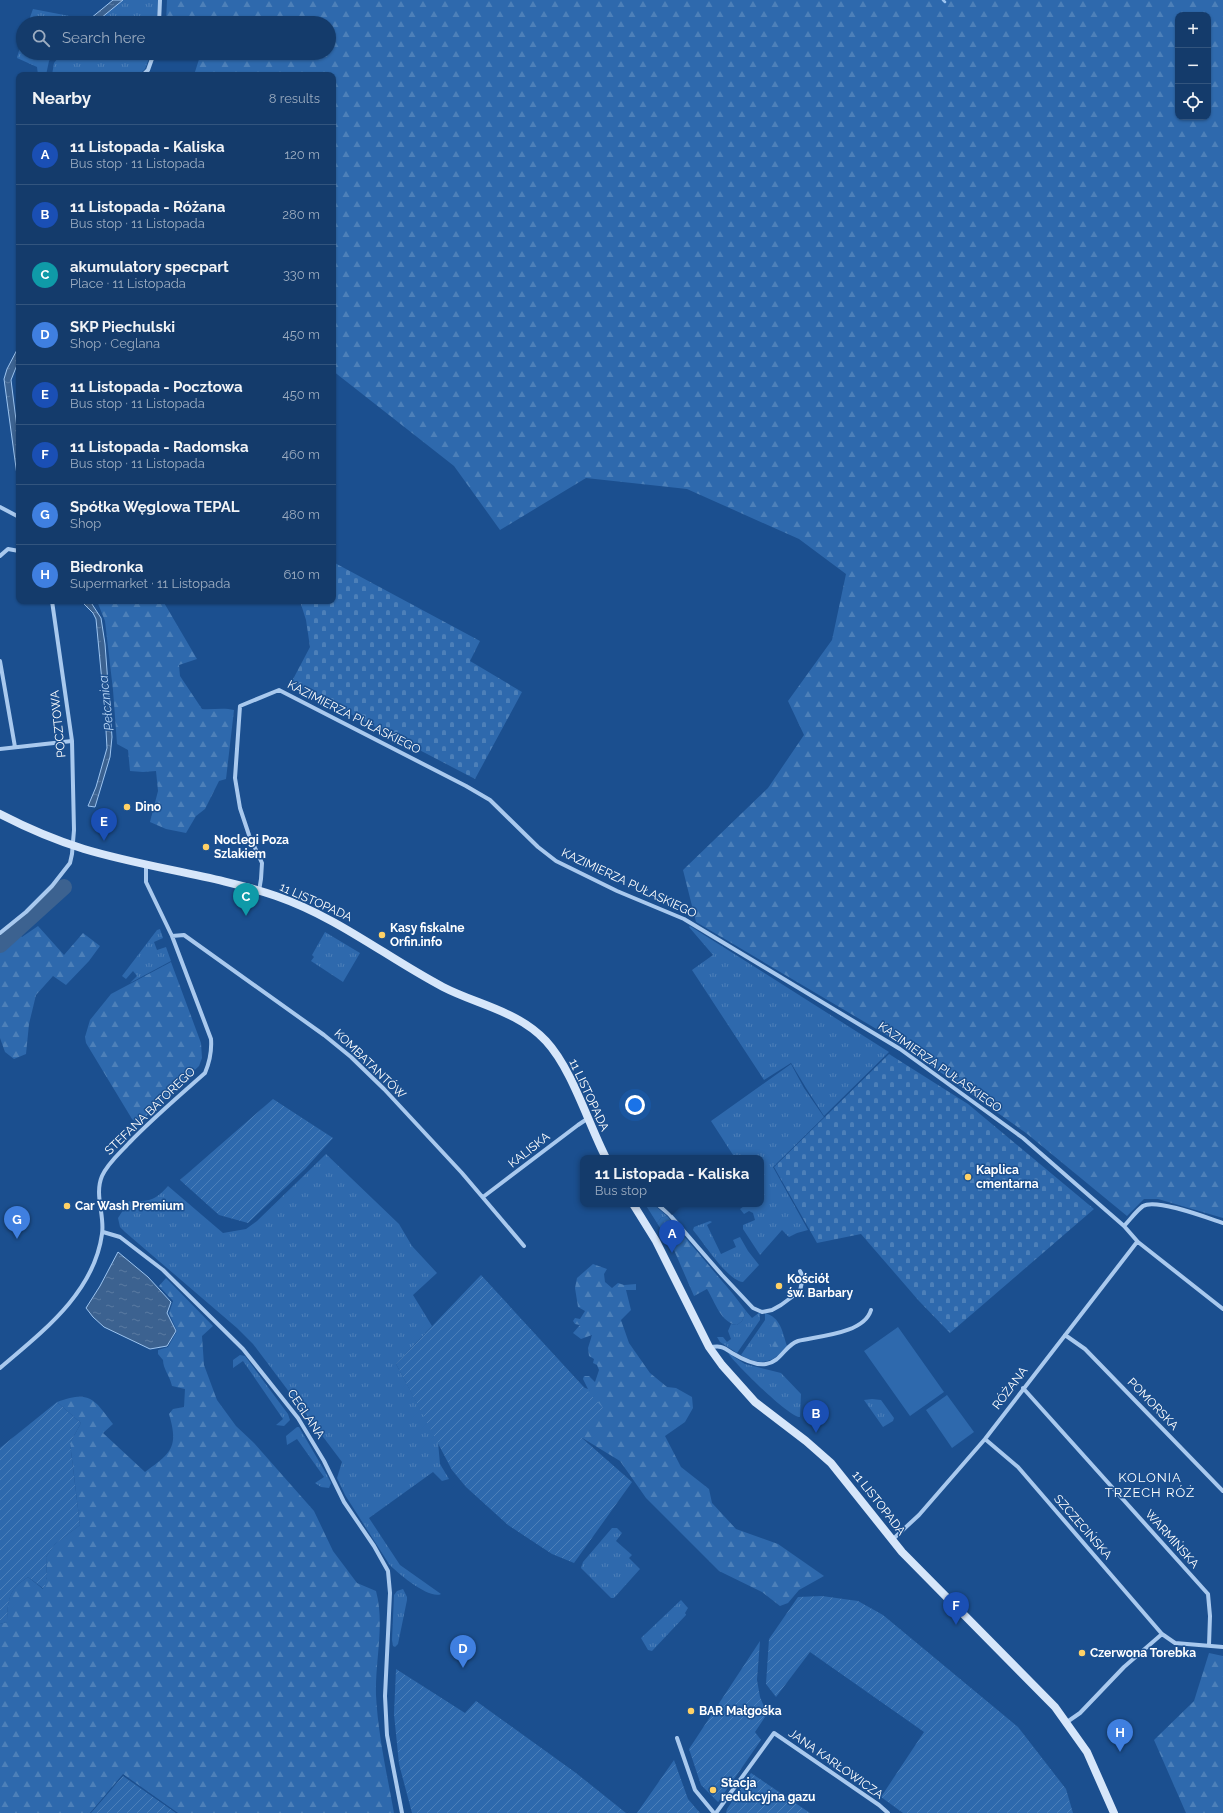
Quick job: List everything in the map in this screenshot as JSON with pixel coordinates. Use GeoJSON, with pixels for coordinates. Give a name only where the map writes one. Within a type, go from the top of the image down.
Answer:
{"type":"FeatureCollection","features":[{"type":"Feature","properties":{"kind":"main road","name":"11 LISTOPADA"},"geometry":{"type":"LineString","coordinates":[[0,814],[26,827],[73,846],[259,891],[320,914],[351,931],[435,983],[504,1012],[523,1022],[547,1042],[558,1057],[605,1155]]}},
{"type":"Feature","properties":{"kind":"main road","name":"11 LISTOPADA"},"geometry":{"type":"LineString","coordinates":[[635,1207],[671,1268],[709,1347],[733,1379],[755,1402],[806,1441],[831,1463],[892,1540],[915,1566],[1043,1694],[1067,1722],[1095,1768],[1114,1813]]}},
{"type":"Feature","properties":{"kind":"street"},"geometry":{"type":"LineString","coordinates":[[159,16],[160,0]]}},
{"type":"Feature","properties":{"kind":"street"},"geometry":{"type":"LineString","coordinates":[[146,72],[152,60]]}},
{"type":"Feature","properties":{"kind":"street"},"geometry":{"type":"LineString","coordinates":[[0,506],[16,515]]}},
{"type":"Feature","properties":{"kind":"street"},"geometry":{"type":"LineString","coordinates":[[0,556],[8,549],[16,550]]}},
{"type":"Feature","properties":{"kind":"street","name":"POCZTOWA"},"geometry":{"type":"LineString","coordinates":[[0,934],[26,912],[52,886],[70,863],[73,846],[72,741],[52,604]]}},
{"type":"Feature","properties":{"kind":"street"},"geometry":{"type":"LineString","coordinates":[[0,661],[15,746]]}},
{"type":"Feature","properties":{"kind":"street","name":"KAZIMIERZA PUŁASKIEGO"},"geometry":{"type":"LineString","coordinates":[[259,891],[262,863],[245,822],[235,778],[240,706],[279,690],[466,786],[490,800],[538,847],[556,860],[617,891],[684,919],[900,1049],[1022,1138],[1124,1226],[1137,1242],[1223,1309]]}},
{"type":"Feature","properties":{"kind":"street"},"geometry":{"type":"LineString","coordinates":[[0,749],[15,746],[72,741]]}},
{"type":"Feature","properties":{"kind":"street","name":"STEFANA BATOREGO"},"geometry":{"type":"LineString","coordinates":[[0,1368],[30,1343],[76,1296],[88,1278],[98,1255],[103,1232],[99,1197],[102,1178],[109,1163],[136,1136],[205,1073],[212,1052],[211,1039],[172,936],[146,882],[146,864]]}},
{"type":"Feature","properties":{"kind":"street","name":"KOMBATANTÓW"},"geometry":{"type":"LineString","coordinates":[[172,936],[184,935],[329,1039],[384,1089],[483,1197],[524,1246]]}},
{"type":"Feature","properties":{"kind":"street","name":"KALISKA"},"geometry":{"type":"LineString","coordinates":[[483,1197],[587,1119]]}},
{"type":"Feature","properties":{"kind":"street"},"geometry":{"type":"LineString","coordinates":[[1124,1226],[1143,1206],[1149,1203],[1189,1211],[1223,1223]]}},
{"type":"Feature","properties":{"kind":"street"},"geometry":{"type":"LineString","coordinates":[[661,1207],[669,1214],[722,1276],[753,1308],[762,1312],[772,1310],[800,1291],[803,1277],[800,1271]]}},
{"type":"Feature","properties":{"kind":"street","name":"CEGLANA"},"geometry":{"type":"LineString","coordinates":[[103,1232],[120,1237],[168,1275],[238,1342],[298,1418],[324,1461],[344,1502],[374,1546],[388,1571],[390,1593],[386,1668],[387,1735],[402,1813]]}},
{"type":"Feature","properties":{"kind":"street","name":"RÓŻANA"},"geometry":{"type":"LineString","coordinates":[[892,1540],[919,1515],[985,1439],[1137,1242]]}},
{"type":"Feature","properties":{"kind":"street"},"geometry":{"type":"LineString","coordinates":[[709,1347],[722,1347],[753,1364],[767,1364],[778,1360],[795,1342],[849,1330],[869,1316],[871,1310]]}},
{"type":"Feature","properties":{"kind":"street","name":"POMORSKA"},"geometry":{"type":"LineString","coordinates":[[1065,1335],[1085,1349],[1223,1492]]}},
{"type":"Feature","properties":{"kind":"street","name":"WARMIŃSKA"},"geometry":{"type":"LineString","coordinates":[[1023,1388],[1208,1594],[1210,1616],[1209,1645]]}},
{"type":"Feature","properties":{"kind":"street","name":"SZCZECIŃSKA"},"geometry":{"type":"LineString","coordinates":[[985,1439],[1018,1467],[1162,1634]]}},
{"type":"Feature","properties":{"kind":"street"},"geometry":{"type":"LineString","coordinates":[[1067,1722],[1080,1713],[1124,1667],[1162,1634],[1175,1643],[1223,1647]]}},
{"type":"Feature","properties":{"kind":"street","name":"JANA KARŁOWICZA"},"geometry":{"type":"LineString","coordinates":[[715,1813],[774,1733],[879,1805],[888,1813]]}},
{"type":"Feature","properties":{"kind":"street"},"geometry":{"type":"LineString","coordinates":[[677,1738],[696,1790],[715,1813]]}},
{"type":"Feature","properties":{"kind":"green space"},"geometry":{"type":"Polygon","coordinates":[[[123,0],[158,0],[157,16],[104,16],[123,0]]]}},
{"type":"Feature","properties":{"kind":"green space"},"geometry":{"type":"Polygon","coordinates":[[[167,0],[1223,0],[1223,1218],[1158,1199],[1144,1199],[1127,1216],[1026,1133],[895,1040],[696,922],[683,870],[768,788],[804,735],[788,701],[832,640],[846,574],[799,539],[687,489],[586,478],[500,530],[454,466],[336,373],[336,72],[195,72],[199,60],[336,60],[336,16],[166,16],[167,0]]]}},
{"type":"Feature","properties":{"kind":"green space"},"geometry":{"type":"Polygon","coordinates":[[[33,9],[69,16],[30,16],[33,9]]]}},
{"type":"Feature","properties":{"kind":"green space"},"geometry":{"type":"Polygon","coordinates":[[[21,60],[50,60],[47,72],[38,72],[37,67],[21,60]]]}},
{"type":"Feature","properties":{"kind":"green space"},"geometry":{"type":"Polygon","coordinates":[[[56,60],[148,60],[145,69],[142,72],[52,72],[54,63],[56,60]]]}},
{"type":"Feature","properties":{"kind":"green space"},"geometry":{"type":"Polygon","coordinates":[[[336,564],[480,641],[470,661],[522,692],[475,779],[291,683],[310,647],[306,620],[301,604],[336,604],[336,564]]]}},
{"type":"Feature","properties":{"kind":"green space"},"geometry":{"type":"Polygon","coordinates":[[[98,604],[165,604],[197,659],[179,665],[180,676],[202,709],[234,710],[226,779],[219,781],[205,809],[196,816],[186,833],[166,829],[150,822],[158,791],[156,771],[130,771],[128,750],[117,744],[113,690],[105,621],[98,604]]]}},
{"type":"Feature","properties":{"kind":"green space"},"geometry":{"type":"Polygon","coordinates":[[[38,926],[64,955],[83,933],[100,946],[89,961],[66,985],[53,976],[36,995],[29,1024],[26,1054],[14,1059],[5,1052],[0,1038],[0,943],[16,930],[22,937],[38,926]]]}},
{"type":"Feature","properties":{"kind":"green space"},"geometry":{"type":"Polygon","coordinates":[[[690,926],[889,1052],[824,1116],[791,1063],[764,1080],[692,970],[713,955],[689,927],[690,926]]]}},
{"type":"Feature","properties":{"kind":"green space"},"geometry":{"type":"Polygon","coordinates":[[[160,929],[163,938],[154,942],[157,950],[166,947],[171,961],[130,983],[137,976],[133,971],[126,979],[122,976],[157,930],[160,929]]]}},
{"type":"Feature","properties":{"kind":"green space"},"geometry":{"type":"Polygon","coordinates":[[[325,932],[360,953],[343,982],[311,961],[314,957],[312,955],[325,932]]]}},
{"type":"Feature","properties":{"kind":"green space"},"geometry":{"type":"Polygon","coordinates":[[[171,962],[201,1043],[202,1058],[199,1066],[138,1124],[132,1119],[86,1043],[85,1037],[90,1020],[111,994],[171,962]]]}},
{"type":"Feature","properties":{"kind":"green space"},"geometry":{"type":"Polygon","coordinates":[[[889,1054],[968,1104],[1094,1209],[950,1333],[919,1301],[861,1234],[817,1243],[774,1167],[889,1054]]]}},
{"type":"Feature","properties":{"kind":"green space"},"geometry":{"type":"Polygon","coordinates":[[[791,1064],[804,1088],[824,1117],[773,1167],[808,1230],[789,1237],[782,1230],[760,1255],[743,1229],[743,1225],[755,1220],[753,1213],[749,1211],[744,1214],[740,1209],[743,1207],[764,1207],[764,1155],[733,1155],[711,1121],[791,1064]]]}},
{"type":"Feature","properties":{"kind":"green space"},"geometry":{"type":"Polygon","coordinates":[[[273,1099],[333,1138],[305,1169],[248,1223],[219,1215],[180,1180],[273,1099]]]}},
{"type":"Feature","properties":{"kind":"green space"},"geometry":{"type":"Polygon","coordinates":[[[326,1154],[399,1224],[412,1246],[437,1273],[413,1295],[432,1326],[396,1364],[438,1442],[440,1464],[449,1479],[442,1481],[433,1472],[369,1518],[400,1565],[441,1594],[436,1595],[422,1590],[406,1579],[389,1564],[345,1495],[337,1478],[342,1462],[253,1344],[237,1328],[120,1227],[118,1218],[129,1201],[137,1206],[141,1201],[156,1197],[168,1186],[223,1233],[246,1229],[257,1221],[326,1154]]]}},
{"type":"Feature","properties":{"kind":"green space"},"geometry":{"type":"Polygon","coordinates":[[[647,1207],[656,1207],[667,1216],[661,1218],[657,1223],[647,1207]]]}},
{"type":"Feature","properties":{"kind":"green space"},"geometry":{"type":"Polygon","coordinates":[[[667,1216],[746,1311],[742,1321],[737,1325],[731,1323],[723,1316],[707,1289],[694,1296],[674,1250],[657,1223],[661,1218],[667,1216]]]}},
{"type":"Feature","properties":{"kind":"green space"},"geometry":{"type":"Polygon","coordinates":[[[710,1221],[712,1222],[707,1225],[721,1254],[736,1247],[733,1240],[740,1237],[748,1251],[759,1265],[743,1282],[737,1280],[723,1268],[693,1230],[694,1227],[710,1221]]]}},
{"type":"Feature","properties":{"kind":"green space"},"geometry":{"type":"Polygon","coordinates":[[[593,1264],[607,1269],[604,1274],[605,1282],[612,1288],[618,1283],[624,1285],[636,1284],[636,1290],[626,1290],[631,1310],[621,1320],[629,1343],[650,1373],[667,1387],[676,1388],[692,1397],[693,1408],[685,1422],[665,1436],[681,1467],[709,1489],[712,1503],[736,1529],[778,1544],[824,1576],[799,1590],[788,1603],[780,1606],[762,1592],[719,1571],[646,1498],[620,1461],[566,1428],[576,1385],[588,1389],[583,1379],[584,1376],[589,1376],[595,1382],[599,1370],[597,1365],[593,1363],[594,1359],[589,1356],[588,1348],[592,1335],[581,1339],[573,1333],[580,1325],[575,1324],[573,1321],[575,1318],[580,1319],[585,1311],[578,1307],[575,1288],[577,1278],[593,1264]]]}},
{"type":"Feature","properties":{"kind":"green space"},"geometry":{"type":"Polygon","coordinates":[[[481,1275],[604,1409],[582,1438],[632,1482],[574,1563],[552,1554],[508,1525],[466,1487],[452,1470],[396,1364],[481,1275]]]}},
{"type":"Feature","properties":{"kind":"green space"},"geometry":{"type":"Polygon","coordinates":[[[166,1278],[213,1326],[202,1336],[204,1365],[217,1400],[236,1426],[254,1443],[314,1511],[333,1551],[357,1583],[376,1591],[380,1616],[376,1682],[377,1710],[383,1754],[394,1813],[178,1813],[123,1774],[90,1813],[0,1813],[0,1624],[7,1622],[10,1596],[16,1586],[28,1577],[43,1589],[47,1577],[46,1557],[55,1544],[80,1525],[70,1443],[81,1423],[57,1402],[68,1398],[84,1397],[96,1403],[113,1424],[103,1433],[145,1472],[167,1454],[173,1442],[172,1425],[169,1414],[173,1409],[184,1407],[185,1389],[172,1386],[163,1360],[158,1354],[158,1350],[168,1347],[177,1331],[169,1313],[173,1301],[159,1286],[166,1278]]]}},
{"type":"Feature","properties":{"kind":"green space"},"geometry":{"type":"Polygon","coordinates":[[[746,1311],[752,1318],[760,1312],[760,1320],[737,1353],[720,1342],[717,1337],[723,1337],[727,1342],[731,1339],[728,1331],[731,1324],[737,1325],[742,1321],[746,1311]]]}},
{"type":"Feature","properties":{"kind":"green space"},"geometry":{"type":"Polygon","coordinates":[[[765,1313],[770,1315],[778,1322],[787,1346],[777,1356],[761,1362],[748,1359],[741,1355],[765,1320],[765,1313]]]}},
{"type":"Feature","properties":{"kind":"green space"},"geometry":{"type":"Polygon","coordinates":[[[773,1318],[777,1322],[785,1346],[779,1353],[770,1341],[768,1332],[770,1322],[773,1318]]]}},
{"type":"Feature","properties":{"kind":"green space"},"geometry":{"type":"Polygon","coordinates":[[[898,1327],[944,1392],[910,1416],[864,1351],[898,1327]]]}},
{"type":"Feature","properties":{"kind":"green space"},"geometry":{"type":"Polygon","coordinates":[[[728,1353],[745,1364],[781,1373],[801,1394],[800,1417],[794,1415],[774,1400],[732,1359],[728,1353]]]}},
{"type":"Feature","properties":{"kind":"green space"},"geometry":{"type":"Polygon","coordinates":[[[240,1355],[245,1356],[288,1414],[290,1420],[284,1426],[276,1425],[283,1419],[243,1361],[233,1368],[233,1360],[240,1355]]]}},
{"type":"Feature","properties":{"kind":"green space"},"geometry":{"type":"Polygon","coordinates":[[[947,1395],[974,1432],[952,1448],[926,1410],[947,1395]]]}},
{"type":"Feature","properties":{"kind":"green space"},"geometry":{"type":"Polygon","coordinates":[[[864,1400],[881,1400],[894,1418],[893,1421],[883,1427],[864,1400]]]}},
{"type":"Feature","properties":{"kind":"green space"},"geometry":{"type":"Polygon","coordinates":[[[57,1402],[81,1423],[70,1443],[80,1525],[55,1544],[46,1557],[47,1577],[44,1589],[28,1577],[21,1582],[16,1586],[10,1596],[7,1622],[0,1624],[0,1448],[57,1402]]]}},
{"type":"Feature","properties":{"kind":"green space"},"geometry":{"type":"Polygon","coordinates":[[[299,1427],[327,1475],[331,1483],[329,1488],[321,1487],[315,1483],[324,1477],[297,1439],[287,1445],[286,1436],[299,1427]]]}},
{"type":"Feature","properties":{"kind":"green space"},"geometry":{"type":"Polygon","coordinates":[[[612,1528],[617,1528],[622,1533],[616,1541],[632,1555],[629,1558],[640,1569],[614,1598],[611,1598],[581,1568],[583,1562],[612,1528]]]}},
{"type":"Feature","properties":{"kind":"green space"},"geometry":{"type":"Polygon","coordinates":[[[403,1589],[407,1600],[398,1644],[395,1647],[393,1646],[392,1640],[394,1595],[397,1591],[403,1589]]]}},
{"type":"Feature","properties":{"kind":"green space"},"geometry":{"type":"Polygon","coordinates":[[[822,1596],[858,1601],[883,1615],[1018,1727],[1066,1789],[1073,1813],[903,1813],[881,1797],[924,1732],[810,1652],[776,1697],[766,1684],[769,1639],[798,1597],[822,1596]]]}},
{"type":"Feature","properties":{"kind":"green space"},"geometry":{"type":"Polygon","coordinates":[[[681,1600],[688,1608],[685,1613],[686,1615],[652,1651],[648,1650],[641,1638],[681,1600]]]}},
{"type":"Feature","properties":{"kind":"green space"},"geometry":{"type":"Polygon","coordinates":[[[760,1641],[757,1680],[760,1697],[767,1714],[755,1732],[761,1740],[718,1802],[701,1785],[689,1749],[760,1641]]]}},
{"type":"Feature","properties":{"kind":"green space"},"geometry":{"type":"Polygon","coordinates":[[[1209,1653],[1223,1656],[1223,1813],[1186,1813],[1154,1740],[1194,1701],[1209,1653]]]}},
{"type":"Feature","properties":{"kind":"green space"},"geometry":{"type":"Polygon","coordinates":[[[396,1669],[465,1713],[476,1701],[576,1773],[626,1813],[412,1813],[399,1764],[394,1714],[396,1669]]]}},
{"type":"Feature","properties":{"kind":"green space"},"geometry":{"type":"Polygon","coordinates":[[[674,1760],[688,1799],[700,1813],[637,1813],[674,1760]]]}},
{"type":"Feature","properties":{"kind":"green space"},"geometry":{"type":"Polygon","coordinates":[[[751,1773],[810,1813],[726,1813],[727,1809],[751,1773]]]}},
{"type":"Feature","properties":{"kind":"green space"},"geometry":{"type":"Polygon","coordinates":[[[123,1776],[176,1813],[91,1813],[123,1776]]]}},
{"type":"Feature","properties":{"kind":"water"},"geometry":{"type":"Polygon","coordinates":[[[113,0],[123,0],[104,16],[94,16],[113,0]]]}},
{"type":"Feature","properties":{"kind":"water"},"geometry":{"type":"Polygon","coordinates":[[[16,352],[16,368],[11,380],[16,420],[16,468],[4,379],[7,369],[16,352]]]}},
{"type":"Feature","properties":{"kind":"water"},"geometry":{"type":"Polygon","coordinates":[[[84,604],[92,604],[101,618],[105,644],[112,737],[110,757],[95,807],[88,806],[96,787],[107,748],[96,619],[93,613],[84,604]]]}},
{"type":"Feature","properties":{"kind":"water"},"geometry":{"type":"Polygon","coordinates":[[[118,1252],[148,1277],[171,1302],[167,1313],[176,1331],[167,1346],[150,1349],[104,1327],[86,1308],[100,1286],[118,1252]]]}},
{"type":"Feature","properties":{"kind":"waterway","name":"Pełcznica"},"geometry":{"type":"LineString","coordinates":[[0,945],[64,887]]}},
{"type":"Feature","properties":{"kind":"place","name":"Dino"},"geometry":{"type":"Point","coordinates":[127,807]}},
{"type":"Feature","properties":{"kind":"place","name":"11 Listopada - Pocztowa"},"geometry":{"type":"Point","coordinates":[104,841]}},
{"type":"Feature","properties":{"kind":"place","name":"Noclegi Poza Szlakiem"},"geometry":{"type":"Point","coordinates":[206,847]}},
{"type":"Feature","properties":{"kind":"place","name":"akumulatory specpart"},"geometry":{"type":"Point","coordinates":[246,916]}},
{"type":"Feature","properties":{"kind":"place","name":"Kasy fiskalne Orfin.info"},"geometry":{"type":"Point","coordinates":[382,935]}},
{"type":"Feature","properties":{"kind":"place","name":"Kaplica cmentarna"},"geometry":{"type":"Point","coordinates":[968,1177]}},
{"type":"Feature","properties":{"kind":"place","name":"Car Wash Premium"},"geometry":{"type":"Point","coordinates":[67,1206]}},
{"type":"Feature","properties":{"kind":"place","name":"Spółka Węglowa TEPAL"},"geometry":{"type":"Point","coordinates":[17,1239]}},
{"type":"Feature","properties":{"kind":"place","name":"11 Listopada - Kaliska"},"geometry":{"type":"Point","coordinates":[672,1253]}},
{"type":"Feature","properties":{"kind":"place","name":"Kościół św. Barbary"},"geometry":{"type":"Point","coordinates":[779,1286]}},
{"type":"Feature","properties":{"kind":"place","name":"11 Listopada - Różana"},"geometry":{"type":"Point","coordinates":[816,1433]}},
{"type":"Feature","properties":{"kind":"place","name":"11 Listopada - Radomska"},"geometry":{"type":"Point","coordinates":[956,1625]}},
{"type":"Feature","properties":{"kind":"place","name":"Czerwona Torebka"},"geometry":{"type":"Point","coordinates":[1082,1653]}},
{"type":"Feature","properties":{"kind":"place","name":"SKP Piechulski"},"geometry":{"type":"Point","coordinates":[463,1668]}},
{"type":"Feature","properties":{"kind":"place","name":"BAR Małgośka"},"geometry":{"type":"Point","coordinates":[691,1711]}},
{"type":"Feature","properties":{"kind":"place","name":"Biedronka"},"geometry":{"type":"Point","coordinates":[1120,1752]}},
{"type":"Feature","properties":{"kind":"place","name":"Stacja redukcyjna gazu"},"geometry":{"type":"Point","coordinates":[713,1790]}},
{"type":"Feature","properties":{"kind":"district","name":"KOLONIA TRZECH RÓŻ"},"geometry":{"type":"Point","coordinates":[1150,1484]}}]}
